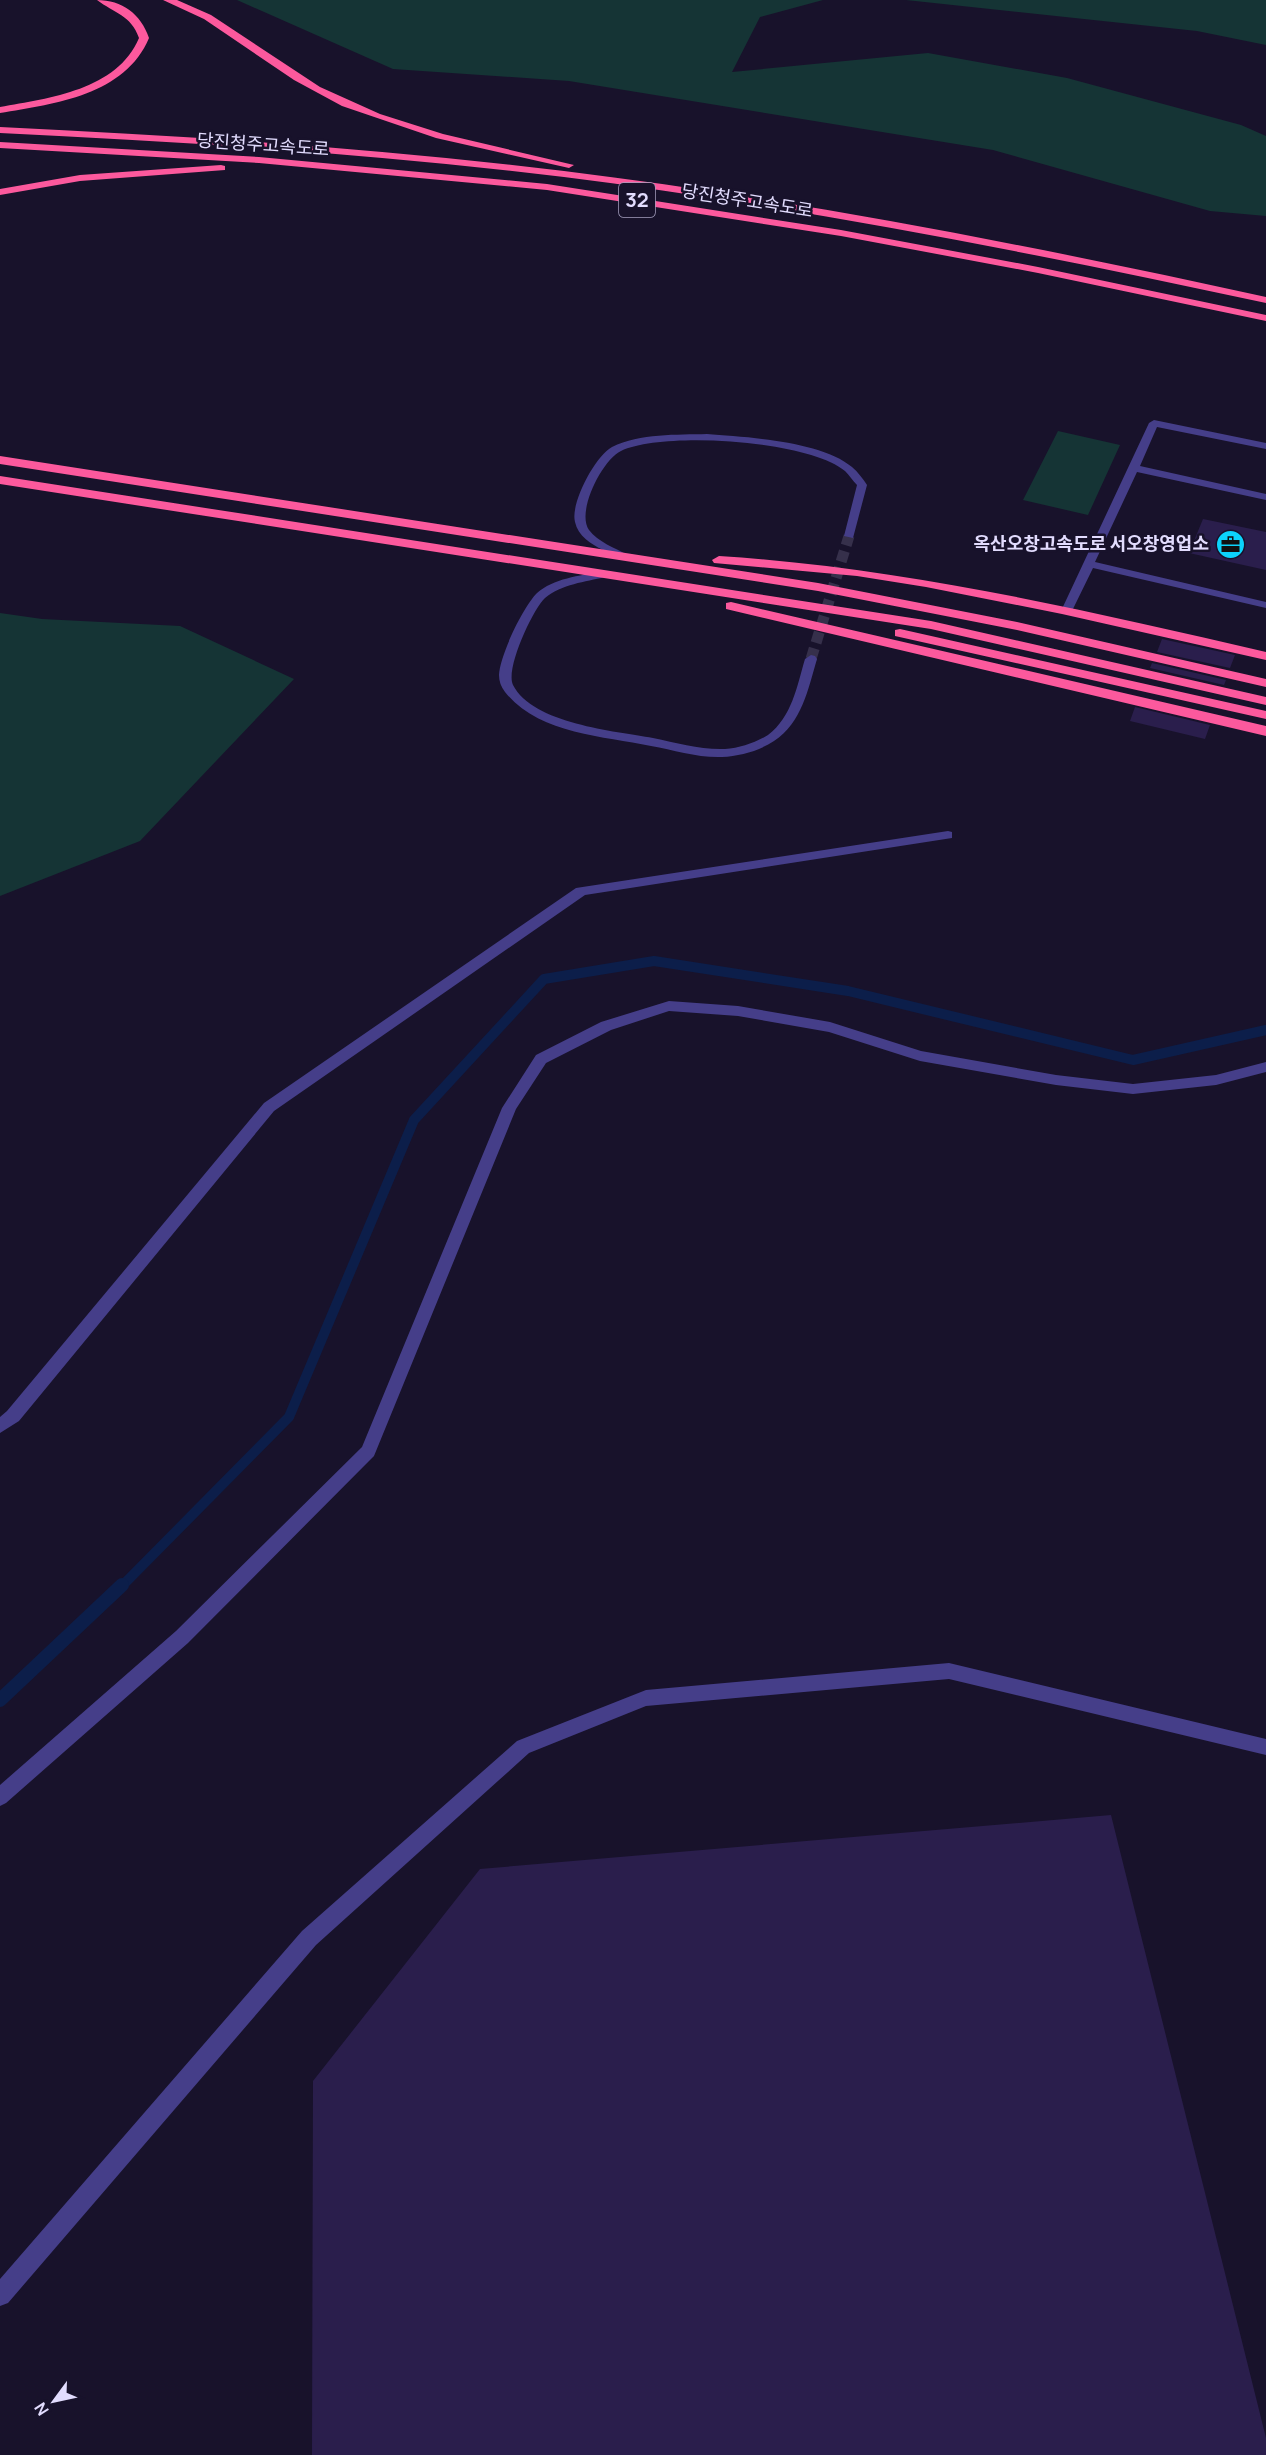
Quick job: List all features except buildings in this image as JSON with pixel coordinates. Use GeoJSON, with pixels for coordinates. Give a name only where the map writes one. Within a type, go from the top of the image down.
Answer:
{"type":"FeatureCollection","features":[{"type":"Feature","properties":{"kind":"highway"},"geometry":{"type":"LineString","coordinates":[[0,110],[44,101],[87,88],[117,73],[134,59],[144,38],[138,23],[119,7],[102,0]]}},
{"type":"Feature","properties":{"kind":"highway"},"geometry":{"type":"LineString","coordinates":[[168,0],[213,20],[317,89],[389,120],[494,149],[759,203]]}},
{"type":"Feature","properties":{"kind":"highway","name":"당진청주고속도로"},"geometry":{"type":"LineString","coordinates":[[0,130],[246,144],[542,172],[759,203],[1103,265],[1266,300]]}},
{"type":"Feature","properties":{"kind":"highway","name":"당진청주고속도로"},"geometry":{"type":"LineString","coordinates":[[0,145],[334,166],[547,187],[660,203],[1038,270],[1266,318]]}},
{"type":"Feature","properties":{"kind":"highway"},"geometry":{"type":"LineString","coordinates":[[0,192],[57,181],[138,172],[334,166]]}},
{"type":"Feature","properties":{"kind":"highway"},"geometry":{"type":"LineString","coordinates":[[0,460],[795,583],[934,609],[1266,683]]}},
{"type":"Feature","properties":{"kind":"highway"},"geometry":{"type":"LineString","coordinates":[[0,480],[931,625],[1266,701]]}},
{"type":"Feature","properties":{"kind":"highway"},"geometry":{"type":"LineString","coordinates":[[624,557],[793,564],[866,572],[937,583],[1266,656]]}},
{"type":"Feature","properties":{"kind":"highway"},"geometry":{"type":"LineString","coordinates":[[624,557],[800,573],[890,588],[1266,672]]}},
{"type":"Feature","properties":{"kind":"highway"},"geometry":{"type":"LineString","coordinates":[[601,575],[975,648],[1266,715]]}},
{"type":"Feature","properties":{"kind":"highway"},"geometry":{"type":"LineString","coordinates":[[601,575],[1266,731]]}},
{"type":"Feature","properties":{"kind":"lane"},"geometry":{"type":"LineString","coordinates":[[1067,611],[1154,423],[1266,446]]}},
{"type":"Feature","properties":{"kind":"lane"},"geometry":{"type":"LineString","coordinates":[[624,557],[584,533],[578,518],[579,510],[605,457],[629,443],[656,437],[723,440],[792,447],[838,461],[854,472],[862,485],[849,536]]}},
{"type":"Feature","properties":{"kind":"lane"},"geometry":{"type":"LineString","coordinates":[[1134,468],[1266,497]]}},
{"type":"Feature","properties":{"kind":"lane"},"geometry":{"type":"LineString","coordinates":[[1089,564],[1266,605]]}},
{"type":"Feature","properties":{"kind":"lane"},"geometry":{"type":"LineString","coordinates":[[601,575],[562,585],[538,599],[507,662],[504,676],[511,692],[528,707],[546,716],[590,730],[694,750],[721,753],[743,750],[771,738],[786,724],[794,713],[811,659]]}},
{"type":"Feature","properties":{"kind":"lane"},"geometry":{"type":"LineString","coordinates":[[0,1426],[13,1416],[269,1107],[581,891],[948,836]]}},
{"type":"Feature","properties":{"kind":"lane"},"geometry":{"type":"LineString","coordinates":[[0,1797],[182,1637],[368,1451],[509,1108],[541,1059],[606,1026],[669,1006],[738,1011],[819,1025],[920,1056],[1056,1080],[1132,1089],[1216,1080],[1266,1067]]}},
{"type":"Feature","properties":{"kind":"lane"},"geometry":{"type":"LineString","coordinates":[[0,2295],[309,1938],[523,1747],[646,1698],[949,1671],[1266,1747]]}},
{"type":"Feature","properties":{"kind":"green space"},"geometry":{"type":"Polygon","coordinates":[[[237,0],[823,0],[760,17],[732,72],[928,53],[1067,78],[1241,125],[1266,136],[1266,216],[1210,211],[993,150],[569,81],[393,69],[237,0]]]}},
{"type":"Feature","properties":{"kind":"green space"},"geometry":{"type":"Polygon","coordinates":[[[906,0],[1266,0],[1266,45],[1197,31],[906,0]]]}},
{"type":"Feature","properties":{"kind":"green space"},"geometry":{"type":"Polygon","coordinates":[[[1058,431],[1120,445],[1088,515],[1023,500],[1058,431]]]}},
{"type":"Feature","properties":{"kind":"green space"},"geometry":{"type":"Polygon","coordinates":[[[0,613],[42,619],[180,626],[294,679],[140,841],[0,896],[0,613]]]}},
{"type":"Feature","properties":{"kind":"waterway"},"geometry":{"type":"LineString","coordinates":[[121,1587],[289,1417],[414,1120],[544,979],[654,961],[848,991],[1133,1060],[1266,1030]]}},
{"type":"Feature","properties":{"kind":"waterway"},"geometry":{"type":"LineString","coordinates":[[0,1700],[122,1585]]}},
{"type":"Feature","properties":{"kind":"tunnel"},"geometry":{"type":"LineString","coordinates":[[811,659],[849,536]]}},
{"type":"Feature","properties":{"kind":"place","name":"옥산오창고속도로 서오창영업소"},"geometry":{"type":"Point","coordinates":[1230,544]}}]}
